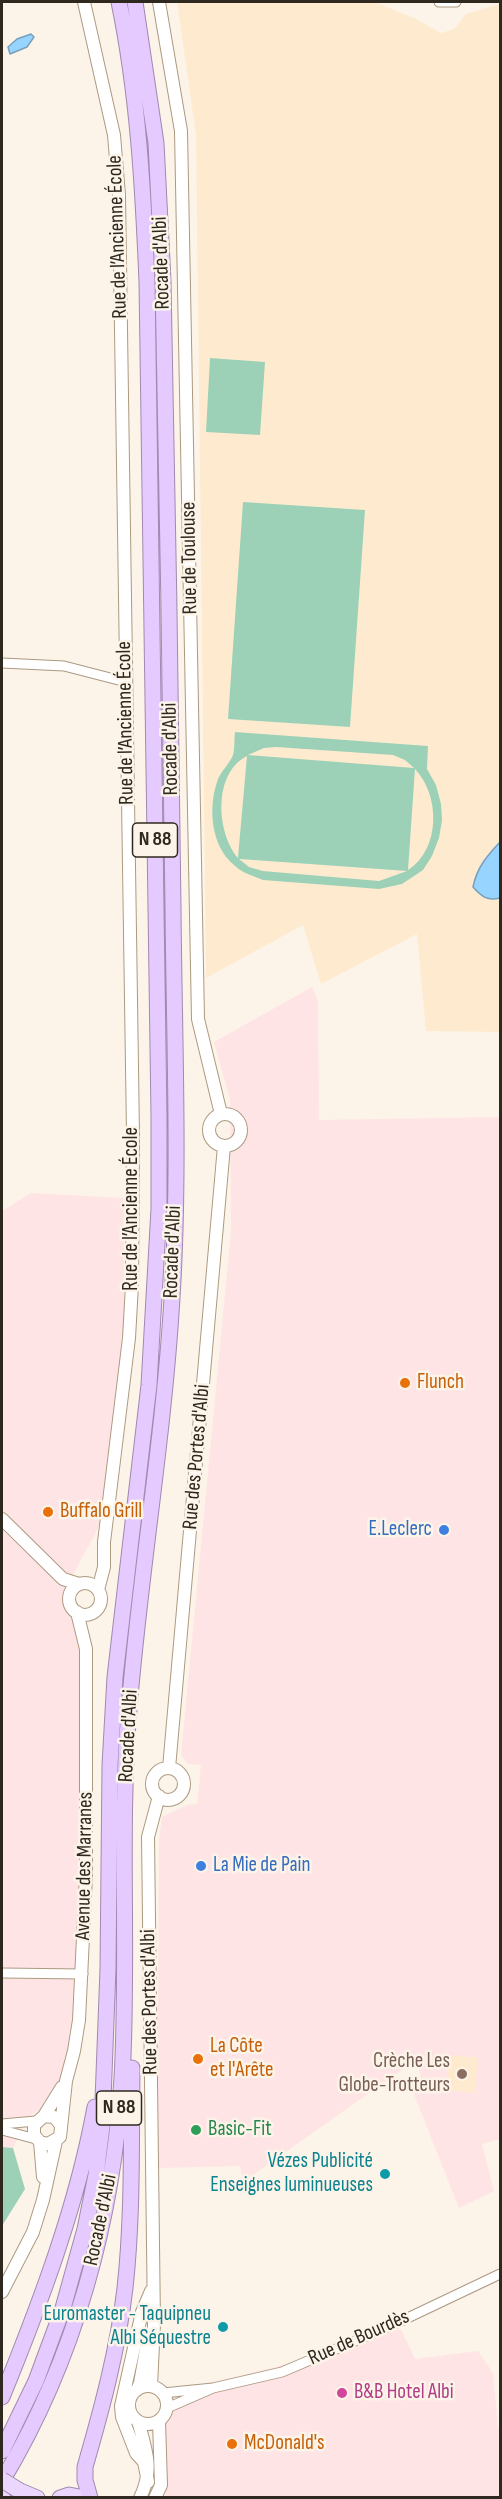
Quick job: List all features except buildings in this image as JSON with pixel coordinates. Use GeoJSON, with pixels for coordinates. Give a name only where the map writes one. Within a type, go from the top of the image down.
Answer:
{"type":"FeatureCollection","features":[{"type":"Feature","properties":{"kind":"highway","name":"Rocade d'Albi"},"geometry":{"type":"LineString","coordinates":[[2,2451],[36,2381],[50,2345],[74,2271],[96,2175],[102,2126],[108,1969],[110,1765],[115,1677],[149,1385],[156,1296],[159,1128],[147,282],[140,145],[129,61],[118,2]]}},
{"type":"Feature","properties":{"kind":"highway","name":"Rocade d'Albi"},"geometry":{"type":"LineString","coordinates":[[2,2480],[33,2423],[64,2351],[95,2252],[111,2179],[117,2133],[124,2023],[128,1714],[166,1383],[172,1296],[176,1206],[163,281],[156,143],[146,59],[135,2]]}},
{"type":"Feature","properties":{"kind":"highway"},"geometry":{"type":"LineString","coordinates":[[90,2498],[85,2480],[85,2467],[116,2349],[125,2289],[130,2219],[132,2051],[128,1714]]}},
{"type":"Feature","properties":{"kind":"highway"},"geometry":{"type":"LineString","coordinates":[[2,2397],[47,2280],[87,2150],[95,2104],[108,1969]]}},
{"type":"Feature","properties":{"kind":"main road"},"geometry":{"type":"LineString","coordinates":[[2,2480],[37,2498]]}},
{"type":"Feature","properties":{"kind":"main road"},"geometry":{"type":"LineString","coordinates":[[60,2498],[69,2495],[85,2498]]}},
{"type":"Feature","properties":{"kind":"street","name":"Rue de l’Ancienne École"},"geometry":{"type":"LineString","coordinates":[[84,2],[114,135],[119,195],[133,1134],[132,1285],[129,1338],[103,1554],[104,1567],[98,1590]]}},
{"type":"Feature","properties":{"kind":"street","name":"Rue de Toulouse"},"geometry":{"type":"LineString","coordinates":[[159,2],[181,131],[198,1019],[221,1114]]}},
{"type":"Feature","properties":{"kind":"street"},"geometry":{"type":"LineString","coordinates":[[439,2],[456,2]]}},
{"type":"Feature","properties":{"kind":"street"},"geometry":{"type":"LineString","coordinates":[[2,663],[64,666],[126,682]]}},
{"type":"Feature","properties":{"kind":"street"},"geometry":{"type":"LineString","coordinates":[[221,1114],[234,1116],[242,1129],[237,1142],[224,1146],[214,1142],[209,1132],[211,1121],[221,1114]]}},
{"type":"Feature","properties":{"kind":"street","name":"Rue des Portes d'Albi"},"geometry":{"type":"LineString","coordinates":[[169,1768],[224,1146]]}},
{"type":"Feature","properties":{"kind":"street"},"geometry":{"type":"LineString","coordinates":[[2,1520],[63,1579],[71,1605],[78,1612],[88,1614],[97,1609],[101,1600],[95,1586],[63,1579]]}},
{"type":"Feature","properties":{"kind":"street"},"geometry":{"type":"LineString","coordinates":[[70,1596],[75,1587],[82,1584],[96,1569],[103,1554]]}},
{"type":"Feature","properties":{"kind":"street","name":"Avenue des Marranes"},"geometry":{"type":"LineString","coordinates":[[61,2126],[66,2081],[77,2030],[83,1974],[86,1864],[86,1649],[92,1619],[97,1609]]}},
{"type":"Feature","properties":{"kind":"street","name":"Avenue des Marranes"},"geometry":{"type":"LineString","coordinates":[[78,1612],[86,1649]]}},
{"type":"Feature","properties":{"kind":"street"},"geometry":{"type":"LineString","coordinates":[[169,1768],[182,1775],[183,1789],[173,1799],[159,1796],[153,1788],[153,1778],[159,1770],[169,1768]]}},
{"type":"Feature","properties":{"kind":"street","name":"Rue des Portes d'Albi"},"geometry":{"type":"LineString","coordinates":[[151,2386],[154,2284],[148,1837],[159,1796]]}},
{"type":"Feature","properties":{"kind":"street"},"geometry":{"type":"LineString","coordinates":[[2,1973],[83,1974]]}},
{"type":"Feature","properties":{"kind":"street","name":"Avenue des Marranes"},"geometry":{"type":"LineString","coordinates":[[40,2118],[66,2081]]}},
{"type":"Feature","properties":{"kind":"street"},"geometry":{"type":"LineString","coordinates":[[40,2118],[33,2130],[43,2157],[43,2199]]}},
{"type":"Feature","properties":{"kind":"street"},"geometry":{"type":"LineString","coordinates":[[2,2124],[54,2118],[61,2126],[33,2232],[2,2292]]}},
{"type":"Feature","properties":{"kind":"street"},"geometry":{"type":"LineString","coordinates":[[2,2130],[48,2144],[56,2141]]}},
{"type":"Feature","properties":{"kind":"street"},"geometry":{"type":"LineString","coordinates":[[2,2279],[17,2264]]}},
{"type":"Feature","properties":{"kind":"street","name":"Rue de Bourdès"},"geometry":{"type":"LineString","coordinates":[[163,2393],[213,2388],[266,2378],[397,2323],[501,2274]]}},
{"type":"Feature","properties":{"kind":"street"},"geometry":{"type":"LineString","coordinates":[[148,2482],[144,2462],[132,2444],[122,2417],[121,2406],[142,2312],[154,2284]]}},
{"type":"Feature","properties":{"kind":"street","name":"Rue des Portes d'Albi"},"geometry":{"type":"LineString","coordinates":[[136,2390],[140,2383],[153,2317]]}},
{"type":"Feature","properties":{"kind":"street"},"geometry":{"type":"LineString","coordinates":[[155,2498],[160,2485],[159,2421],[167,2408],[163,2393],[151,2386],[136,2390],[129,2406],[133,2417],[148,2424],[159,2421]]}},
{"type":"Feature","properties":{"kind":"street","name":"Rue de Bourdès"},"geometry":{"type":"LineString","coordinates":[[167,2408],[213,2388]]}},
{"type":"Feature","properties":{"kind":"street"},"geometry":{"type":"LineString","coordinates":[[138,2421],[149,2465],[148,2482],[140,2498]]}},
{"type":"Feature","properties":{"kind":"shaded area"},"geometry":{"type":"Polygon","coordinates":[[[177,2],[375,2],[416,19],[441,33],[454,29],[466,14],[500,4],[500,1032],[426,1031],[417,934],[321,984],[303,925],[206,978],[196,135],[177,2]]]}},
{"type":"Feature","properties":{"kind":"shaded area"},"geometry":{"type":"Polygon","coordinates":[[[312,987],[318,1001],[319,1120],[500,1117],[500,2139],[482,2144],[494,2191],[459,2208],[413,2092],[423,2085],[416,2060],[243,2182],[240,2166],[157,2168],[159,1840],[162,1817],[187,1805],[197,1804],[201,1765],[188,1764],[181,1755],[231,1231],[230,1100],[214,1042],[312,987]]]}},
{"type":"Feature","properties":{"kind":"shaded area"},"geometry":{"type":"Polygon","coordinates":[[[31,1193],[124,1198],[124,1319],[105,1515],[72,1577],[79,1627],[82,1696],[82,1867],[72,2036],[63,2073],[49,2104],[28,2117],[13,2148],[2,2147],[2,1211],[31,1193]]]}},
{"type":"Feature","properties":{"kind":"shaded area","name":"Crèche Les Globe-Trotteurs"},"geometry":{"type":"Polygon","coordinates":[[[449,2055],[478,2058],[475,2093],[446,2090],[449,2055]]]}},
{"type":"Feature","properties":{"kind":"shaded area"},"geometry":{"type":"Polygon","coordinates":[[[401,2329],[415,2359],[478,2351],[493,2373],[498,2427],[500,2427],[500,2497],[166,2497],[163,2394],[276,2367],[401,2329]]]}},
{"type":"Feature","properties":{"kind":"green space"},"geometry":{"type":"Polygon","coordinates":[[[210,358],[265,362],[260,435],[206,432],[210,358]]]}},
{"type":"Feature","properties":{"kind":"green space"},"geometry":{"type":"Polygon","coordinates":[[[243,502],[365,510],[350,727],[228,719],[243,502]]]}},
{"type":"Feature","properties":{"kind":"green space"},"geometry":{"type":"Polygon","coordinates":[[[235,732],[428,746],[427,769],[436,785],[442,820],[439,838],[423,870],[402,884],[379,889],[263,880],[237,868],[220,847],[212,813],[218,779],[233,755],[235,732]],[[264,748],[248,755],[414,768],[405,760],[393,755],[264,748]],[[247,756],[236,764],[228,775],[223,789],[222,819],[225,833],[238,858],[247,756]],[[415,769],[408,870],[419,861],[427,849],[433,821],[429,793],[415,769]],[[239,859],[249,867],[263,871],[379,881],[407,871],[239,859]]]}},
{"type":"Feature","properties":{"kind":"green space"},"geometry":{"type":"Polygon","coordinates":[[[2,2147],[13,2148],[25,2189],[2,2226],[2,2147]]]}},
{"type":"Feature","properties":{"kind":"water"},"geometry":{"type":"Polygon","coordinates":[[[31,34],[34,37],[27,47],[10,54],[8,47],[17,39],[31,34]]]}},
{"type":"Feature","properties":{"kind":"water"},"geometry":{"type":"Polygon","coordinates":[[[500,842],[500,898],[488,898],[482,896],[473,887],[480,868],[500,842]]]}},
{"type":"Feature","properties":{"kind":"place","name":"Flunch"},"geometry":{"type":"Point","coordinates":[405,1383]}},
{"type":"Feature","properties":{"kind":"place","name":"Buffalo Grill"},"geometry":{"type":"Point","coordinates":[48,1512]}},
{"type":"Feature","properties":{"kind":"place","name":"E.Leclerc"},"geometry":{"type":"Point","coordinates":[444,1530]}},
{"type":"Feature","properties":{"kind":"place","name":"La Mie de Pain"},"geometry":{"type":"Point","coordinates":[201,1866]}},
{"type":"Feature","properties":{"kind":"place","name":"La Côte et l'Arête"},"geometry":{"type":"Point","coordinates":[198,2059]}},
{"type":"Feature","properties":{"kind":"place","name":"Crèche Les Globe-Trotteurs"},"geometry":{"type":"Point","coordinates":[462,2074]}},
{"type":"Feature","properties":{"kind":"place","name":"Basic-Fit"},"geometry":{"type":"Point","coordinates":[196,2130]}},
{"type":"Feature","properties":{"kind":"place","name":"Vézes Publicité Enseignes luminueuses"},"geometry":{"type":"Point","coordinates":[385,2174]}},
{"type":"Feature","properties":{"kind":"place","name":"Euromaster - Taquipneu Albi Séquestre"},"geometry":{"type":"Point","coordinates":[223,2327]}},
{"type":"Feature","properties":{"kind":"place","name":"B&B Hotel Albi"},"geometry":{"type":"Point","coordinates":[342,2393]}},
{"type":"Feature","properties":{"kind":"place","name":"McDonald's"},"geometry":{"type":"Point","coordinates":[232,2444]}}]}
